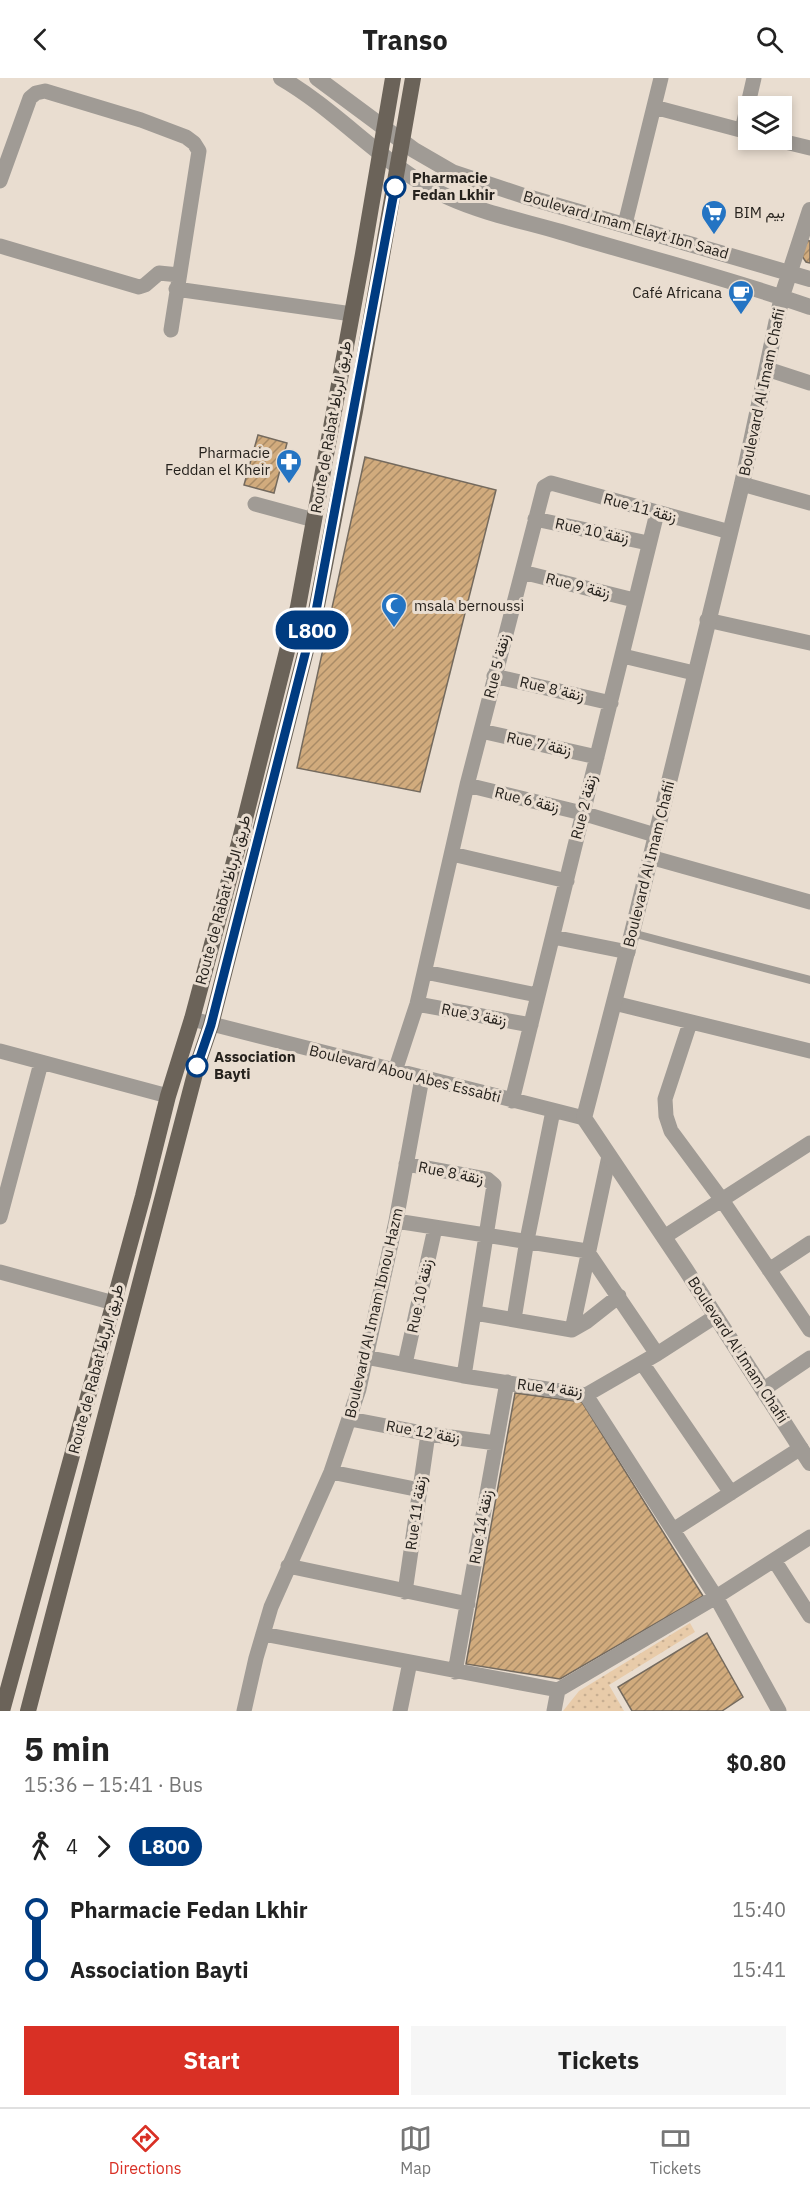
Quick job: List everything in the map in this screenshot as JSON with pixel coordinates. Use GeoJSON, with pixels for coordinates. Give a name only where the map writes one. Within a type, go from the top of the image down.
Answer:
{"type":"FeatureCollection","features":[{"type":"Feature","properties":{"kind":"main road","name":"Route de Rabat طريق الرباط"},"geometry":{"type":"LineString","coordinates":[[2,1711],[114,1303],[168,1096],[192,1019],[255,782],[298,607],[393,78]]}},
{"type":"Feature","properties":{"kind":"main road","name":"Route de Rabat طريق الرباط"},"geometry":{"type":"LineString","coordinates":[[28,1711],[197,1066],[211,1025],[316,611],[413,78]]}},
{"type":"Feature","properties":{"kind":"street","name":"Boulevard Imam Elayt Ibn Saad"},"geometry":{"type":"LineString","coordinates":[[281,78],[304,91],[415,180],[466,204],[782,296],[810,307]]}},
{"type":"Feature","properties":{"kind":"street","name":"Boulevard Imam Elayt Ibn Saad"},"geometry":{"type":"LineString","coordinates":[[317,78],[402,141],[452,172],[810,279]]}},
{"type":"Feature","properties":{"kind":"street"},"geometry":{"type":"LineString","coordinates":[[625,224],[661,78]]}},
{"type":"Feature","properties":{"kind":"street"},"geometry":{"type":"LineString","coordinates":[[751,96],[754,78]]}},
{"type":"Feature","properties":{"kind":"street"},"geometry":{"type":"LineString","coordinates":[[0,181],[30,98],[36,93],[45,91],[141,120],[194,142],[199,151],[171,330]]}},
{"type":"Feature","properties":{"kind":"street"},"geometry":{"type":"LineString","coordinates":[[654,107],[738,129]]}},
{"type":"Feature","properties":{"kind":"street"},"geometry":{"type":"LineString","coordinates":[[792,144],[810,148]]}},
{"type":"Feature","properties":{"kind":"street","name":"Boulevard Al Imam Chafii"},"geometry":{"type":"LineString","coordinates":[[810,210],[782,296],[742,484],[694,673],[628,952],[584,1119],[764,1389],[810,1463]]}},
{"type":"Feature","properties":{"kind":"street"},"geometry":{"type":"LineString","coordinates":[[0,246],[139,287],[145,285],[159,273],[178,282],[352,314]]}},
{"type":"Feature","properties":{"kind":"street"},"geometry":{"type":"LineString","coordinates":[[767,369],[810,383]]}},
{"type":"Feature","properties":{"kind":"street","name":"Rue 11 زنقة"},"geometry":{"type":"LineString","coordinates":[[551,483],[730,532]]}},
{"type":"Feature","properties":{"kind":"street","name":"Rue 5 زنقة"},"geometry":{"type":"LineString","coordinates":[[395,1071],[417,1004],[467,785],[535,519],[544,487],[551,483]]}},
{"type":"Feature","properties":{"kind":"street"},"geometry":{"type":"LineString","coordinates":[[742,484],[810,503]]}},
{"type":"Feature","properties":{"kind":"street"},"geometry":{"type":"LineString","coordinates":[[255,504],[314,520]]}},
{"type":"Feature","properties":{"kind":"street","name":"Rue 2 زنقة"},"geometry":{"type":"LineString","coordinates":[[512,1101],[657,513]]}},
{"type":"Feature","properties":{"kind":"street","name":"Rue 10 زنقة"},"geometry":{"type":"LineString","coordinates":[[535,519],[648,543]]}},
{"type":"Feature","properties":{"kind":"street","name":"Rue 9 زنقة"},"geometry":{"type":"LineString","coordinates":[[522,572],[634,600]]}},
{"type":"Feature","properties":{"kind":"street"},"geometry":{"type":"LineString","coordinates":[[707,620],[810,643]]}},
{"type":"Feature","properties":{"kind":"street"},"geometry":{"type":"LineString","coordinates":[[622,656],[694,673]]}},
{"type":"Feature","properties":{"kind":"street","name":"Rue 8 زنقة"},"geometry":{"type":"LineString","coordinates":[[494,676],[611,703]]}},
{"type":"Feature","properties":{"kind":"street","name":"Rue 7 زنقة"},"geometry":{"type":"LineString","coordinates":[[481,731],[597,757]]}},
{"type":"Feature","properties":{"kind":"street","name":"Rue 6 زنقة"},"geometry":{"type":"LineString","coordinates":[[467,785],[582,813],[656,835]]}},
{"type":"Feature","properties":{"kind":"street"},"geometry":{"type":"LineString","coordinates":[[452,854],[567,881]]}},
{"type":"Feature","properties":{"kind":"street"},"geometry":{"type":"LineString","coordinates":[[650,857],[810,902]]}},
{"type":"Feature","properties":{"kind":"street"},"geometry":{"type":"LineString","coordinates":[[553,938],[628,952]]}},
{"type":"Feature","properties":{"kind":"street"},"geometry":{"type":"LineString","coordinates":[[425,972],[537,995]]}},
{"type":"Feature","properties":{"kind":"street"},"geometry":{"type":"LineString","coordinates":[[614,1003],[810,1052]]}},
{"type":"Feature","properties":{"kind":"street","name":"Rue 3 زنقة"},"geometry":{"type":"LineString","coordinates":[[417,1004],[531,1025]]}},
{"type":"Feature","properties":{"kind":"street","name":"Boulevard Abou Abes Essabti"},"geometry":{"type":"LineString","coordinates":[[192,1019],[584,1119]]}},
{"type":"Feature","properties":{"kind":"street"},"geometry":{"type":"LineString","coordinates":[[690,1023],[665,1099],[666,1116],[671,1131],[722,1200],[810,1330]]}},
{"type":"Feature","properties":{"kind":"street"},"geometry":{"type":"LineString","coordinates":[[0,1051],[168,1096]]}},
{"type":"Feature","properties":{"kind":"street"},"geometry":{"type":"LineString","coordinates":[[0,1217],[41,1063]]}},
{"type":"Feature","properties":{"kind":"street","name":"Boulevard Al Imam Ibnou Hazm"},"geometry":{"type":"LineString","coordinates":[[244,1711],[263,1634],[288,1566],[331,1472],[350,1419],[396,1221],[422,1078]]}},
{"type":"Feature","properties":{"kind":"street"},"geometry":{"type":"LineString","coordinates":[[514,1319],[553,1110]]}},
{"type":"Feature","properties":{"kind":"street"},"geometry":{"type":"LineString","coordinates":[[664,1237],[810,1143]]}},
{"type":"Feature","properties":{"kind":"street"},"geometry":{"type":"LineString","coordinates":[[572,1330],[609,1156]]}},
{"type":"Feature","properties":{"kind":"street","name":"Rue 8 زنقة"},"geometry":{"type":"LineString","coordinates":[[406,1164],[487,1179],[494,1185],[486,1236]]}},
{"type":"Feature","properties":{"kind":"street"},"geometry":{"type":"LineString","coordinates":[[396,1221],[587,1251],[657,1354]]}},
{"type":"Feature","properties":{"kind":"street","name":"Rue 10 زنقة"},"geometry":{"type":"LineString","coordinates":[[405,1364],[435,1228]]}},
{"type":"Feature","properties":{"kind":"street"},"geometry":{"type":"LineString","coordinates":[[464,1376],[486,1236]]}},
{"type":"Feature","properties":{"kind":"street"},"geometry":{"type":"LineString","coordinates":[[769,1270],[810,1244]]}},
{"type":"Feature","properties":{"kind":"street"},"geometry":{"type":"LineString","coordinates":[[0,1272],[114,1303]]}},
{"type":"Feature","properties":{"kind":"street"},"geometry":{"type":"LineString","coordinates":[[475,1313],[572,1330],[619,1296]]}},
{"type":"Feature","properties":{"kind":"street","name":"Rue 4 زنقة"},"geometry":{"type":"LineString","coordinates":[[365,1357],[464,1376],[586,1395],[657,1354],[716,1316]]}},
{"type":"Feature","properties":{"kind":"street"},"geometry":{"type":"LineString","coordinates":[[764,1389],[810,1358]]}},
{"type":"Feature","properties":{"kind":"street"},"geometry":{"type":"LineString","coordinates":[[642,1363],[731,1493]]}},
{"type":"Feature","properties":{"kind":"street","name":"Rue 14 زنقة"},"geometry":{"type":"LineString","coordinates":[[455,1672],[507,1382]]}},
{"type":"Feature","properties":{"kind":"street"},"geometry":{"type":"LineString","coordinates":[[586,1395],[716,1597],[778,1711]]}},
{"type":"Feature","properties":{"kind":"street","name":"Rue 12 زنقة"},"geometry":{"type":"LineString","coordinates":[[350,1419],[428,1434],[496,1443]]}},
{"type":"Feature","properties":{"kind":"street","name":"Rue 11 زنقة"},"geometry":{"type":"LineString","coordinates":[[405,1592],[428,1434]]}},
{"type":"Feature","properties":{"kind":"street"},"geometry":{"type":"LineString","coordinates":[[673,1530],[801,1448]]}},
{"type":"Feature","properties":{"kind":"street"},"geometry":{"type":"LineString","coordinates":[[331,1472],[420,1490]]}},
{"type":"Feature","properties":{"kind":"street"},"geometry":{"type":"LineString","coordinates":[[263,1634],[558,1690],[716,1597],[810,1537]]}},
{"type":"Feature","properties":{"kind":"street"},"geometry":{"type":"LineString","coordinates":[[774,1560],[810,1616]]}},
{"type":"Feature","properties":{"kind":"street"},"geometry":{"type":"LineString","coordinates":[[288,1566],[468,1604]]}},
{"type":"Feature","properties":{"kind":"street"},"geometry":{"type":"LineString","coordinates":[[400,1711],[410,1662]]}},
{"type":"Feature","properties":{"kind":"street"},"geometry":{"type":"LineString","coordinates":[[554,1711],[558,1690]]}},
{"type":"Feature","properties":{"kind":"lane"},"geometry":{"type":"LineString","coordinates":[[632,933],[810,980]]}},
{"type":"Feature","properties":{"kind":"shaded area"},"geometry":{"type":"Polygon","coordinates":[[[690,1623],[695,1632],[609,1685],[624,1711],[563,1711],[579,1691],[690,1623]]]}},
{"type":"Feature","properties":{"kind":"building"},"geometry":{"type":"Polygon","coordinates":[[[802,239],[810,241],[810,263],[806,262],[800,253],[802,239]]]}},
{"type":"Feature","properties":{"kind":"building"},"geometry":{"type":"Polygon","coordinates":[[[258,435],[287,443],[274,493],[244,485],[258,435]]]}},
{"type":"Feature","properties":{"kind":"building","name":"msala bernoussi"},"geometry":{"type":"Polygon","coordinates":[[[365,457],[496,490],[420,792],[297,768],[365,457]]]}},
{"type":"Feature","properties":{"kind":"building"},"geometry":{"type":"Polygon","coordinates":[[[515,1393],[582,1402],[703,1596],[560,1679],[466,1664],[515,1393]]]}},
{"type":"Feature","properties":{"kind":"building"},"geometry":{"type":"Polygon","coordinates":[[[707,1633],[743,1697],[722,1711],[632,1711],[618,1687],[707,1633]]]}},
{"type":"Feature","properties":{"kind":"bus line","name":"L800"},"geometry":{"type":"LineString","coordinates":[[197,1066],[211,1025],[259,843],[316,611],[395,187]]}},
{"type":"Feature","properties":{"kind":"place","name":"Pharmacie Fedan Lkhir"},"geometry":{"type":"Point","coordinates":[395,187]}},
{"type":"Feature","properties":{"kind":"place","name":"BIM بيم"},"geometry":{"type":"Point","coordinates":[714,236]}},
{"type":"Feature","properties":{"kind":"place","name":"Café Africana"},"geometry":{"type":"Point","coordinates":[741,316]}},
{"type":"Feature","properties":{"kind":"place","name":"Pharmacie Feddan el Kheir"},"geometry":{"type":"Point","coordinates":[289,485]}},
{"type":"Feature","properties":{"kind":"place","name":"msala bernoussi"},"geometry":{"type":"Point","coordinates":[394,629]}},
{"type":"Feature","properties":{"kind":"place","name":"Association Bayti"},"geometry":{"type":"Point","coordinates":[197,1066]}}]}
